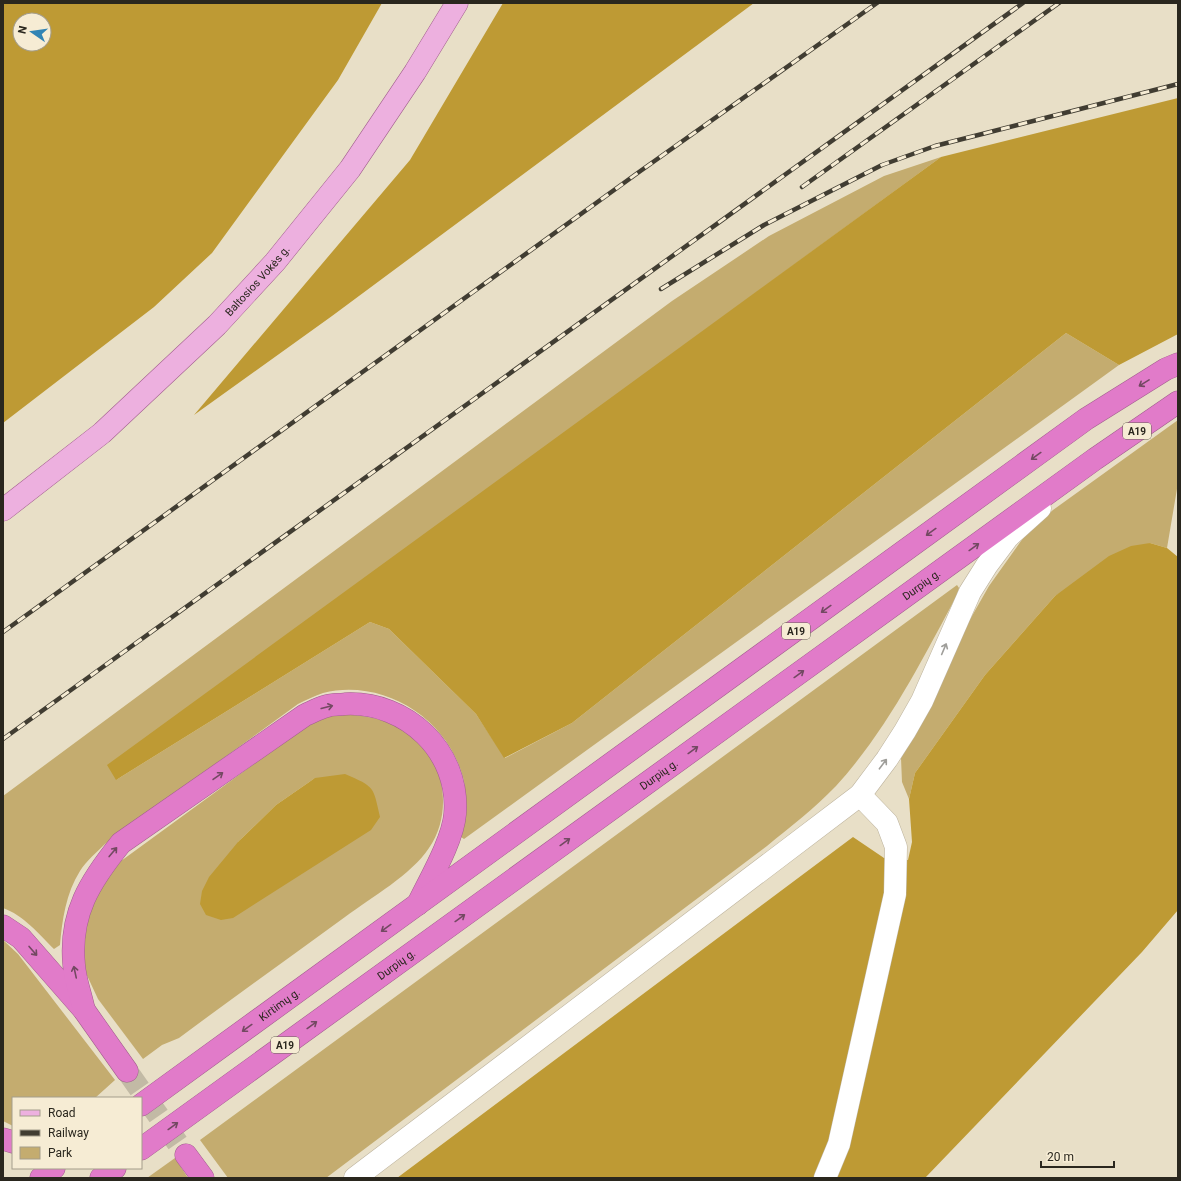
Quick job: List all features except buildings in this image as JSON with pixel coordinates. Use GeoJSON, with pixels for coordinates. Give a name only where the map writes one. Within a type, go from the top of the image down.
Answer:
{"type":"FeatureCollection","features":[{"type":"Feature","properties":{"kind":"highway","name":"A19"},"geometry":{"type":"LineString","coordinates":[[418,905],[1086,420],[1166,369],[1178,364]]}},
{"type":"Feature","properties":{"kind":"highway","name":"Durpių g."},"geometry":{"type":"LineString","coordinates":[[142,1148],[1095,459],[1178,402]]}},
{"type":"Feature","properties":{"kind":"highway"},"geometry":{"type":"LineString","coordinates":[[84,1010],[74,966],[74,934],[81,905],[87,891],[101,867],[121,843],[305,715],[328,705],[356,704],[379,707],[405,719],[426,734],[442,754],[452,776],[455,816],[452,831],[418,905]]}},
{"type":"Feature","properties":{"kind":"highway","name":"Kirtimų g."},"geometry":{"type":"LineString","coordinates":[[142,1104],[418,905]]}},
{"type":"Feature","properties":{"kind":"highway"},"geometry":{"type":"LineString","coordinates":[[3,926],[21,938],[84,1010],[127,1071]]}},
{"type":"Feature","properties":{"kind":"highway"},"geometry":{"type":"LineString","coordinates":[[186,1155],[203,1178]]}},
{"type":"Feature","properties":{"kind":"highway"},"geometry":{"type":"LineString","coordinates":[[41,1178],[53,1169]]}},
{"type":"Feature","properties":{"kind":"highway"},"geometry":{"type":"LineString","coordinates":[[101,1178],[114,1169]]}},
{"type":"Feature","properties":{"kind":"main road","name":"Baltosios Vokės g."},"geometry":{"type":"LineString","coordinates":[[3,510],[102,433],[217,325],[275,262],[350,169],[415,72],[457,3]]}},
{"type":"Feature","properties":{"kind":"street"},"geometry":{"type":"LineString","coordinates":[[355,1178],[860,795],[887,759],[915,713],[970,592],[987,565],[1008,537],[1095,459]]}},
{"type":"Feature","properties":{"kind":"street"},"geometry":{"type":"LineString","coordinates":[[825,1178],[839,1144],[895,894],[896,847],[887,823],[860,795]]}},
{"type":"Feature","properties":{"kind":"green space"},"geometry":{"type":"Polygon","coordinates":[[[941,157],[507,475],[116,780],[370,622],[389,629],[476,714],[505,758],[572,723],[1066,333],[1119,365],[464,839],[461,837],[465,799],[463,777],[455,756],[443,737],[410,707],[389,697],[368,692],[346,690],[323,693],[298,704],[105,844],[95,853],[82,867],[71,888],[62,926],[60,945],[54,949],[24,920],[3,908],[3,796],[672,301],[769,236],[884,176],[941,157]]]}},
{"type":"Feature","properties":{"kind":"green space"},"geometry":{"type":"Polygon","coordinates":[[[1178,420],[1178,483],[1167,548],[1150,543],[1055,596],[985,675],[915,773],[909,799],[902,782],[901,758],[960,637],[989,586],[1026,534],[1053,510],[1178,420]]]}},
{"type":"Feature","properties":{"kind":"green space"},"geometry":{"type":"Polygon","coordinates":[[[957,585],[959,588],[957,595],[930,645],[902,695],[871,742],[828,794],[767,846],[326,1178],[228,1178],[200,1140],[957,585]]]}},
{"type":"Feature","properties":{"kind":"green space"},"geometry":{"type":"Polygon","coordinates":[[[342,714],[374,718],[402,729],[419,743],[435,764],[442,785],[442,818],[435,839],[421,858],[402,876],[179,1038],[162,1045],[143,1059],[98,999],[84,969],[82,942],[95,894],[121,861],[299,731],[322,717],[342,714]],[[315,778],[276,805],[238,842],[315,778]]]}},
{"type":"Feature","properties":{"kind":"green space"},"geometry":{"type":"Polygon","coordinates":[[[3,940],[18,954],[115,1080],[96,1097],[12,1097],[12,1126],[3,1121],[3,940]]]}},
{"type":"Feature","properties":{"kind":"green space"},"geometry":{"type":"Polygon","coordinates":[[[175,1158],[188,1178],[147,1178],[175,1158]]]}},
{"type":"Feature","properties":{"kind":"shaded area"},"geometry":{"type":"Polygon","coordinates":[[[3,3],[382,3],[338,80],[212,253],[154,307],[3,423],[3,3]]]}},
{"type":"Feature","properties":{"kind":"shaded area"},"geometry":{"type":"Polygon","coordinates":[[[503,3],[754,3],[332,316],[194,415],[410,160],[503,3]]]}},
{"type":"Feature","properties":{"kind":"shaded area"},"geometry":{"type":"Polygon","coordinates":[[[1178,98],[1178,334],[1119,365],[1066,333],[572,723],[504,758],[476,714],[389,629],[370,622],[116,780],[107,765],[941,157],[1178,98]]]}},
{"type":"Feature","properties":{"kind":"shaded area"},"geometry":{"type":"Polygon","coordinates":[[[1150,543],[1167,548],[1178,557],[1178,910],[1142,952],[925,1178],[397,1178],[853,837],[884,858],[908,860],[912,842],[909,799],[915,773],[985,675],[1055,596],[1109,556],[1131,546],[1150,543]]]}},
{"type":"Feature","properties":{"kind":"shaded area"},"geometry":{"type":"Polygon","coordinates":[[[345,774],[367,785],[374,793],[380,817],[371,830],[233,918],[221,920],[206,915],[200,904],[202,891],[209,877],[238,842],[276,805],[315,778],[345,774]]]}},
{"type":"Feature","properties":{"kind":"tunnel"},"geometry":{"type":"LineString","coordinates":[[127,1071],[186,1155]]}},
{"type":"Feature","properties":{"kind":"railway"},"geometry":{"type":"LineString","coordinates":[[3,632],[639,172],[877,3]]}},
{"type":"Feature","properties":{"kind":"railway"},"geometry":{"type":"LineString","coordinates":[[3,739],[1023,3]]}},
{"type":"Feature","properties":{"kind":"railway"},"geometry":{"type":"LineString","coordinates":[[802,187],[1059,3]]}},
{"type":"Feature","properties":{"kind":"railway"},"geometry":{"type":"LineString","coordinates":[[661,289],[764,225],[882,165],[935,146],[1178,84]]}}]}
